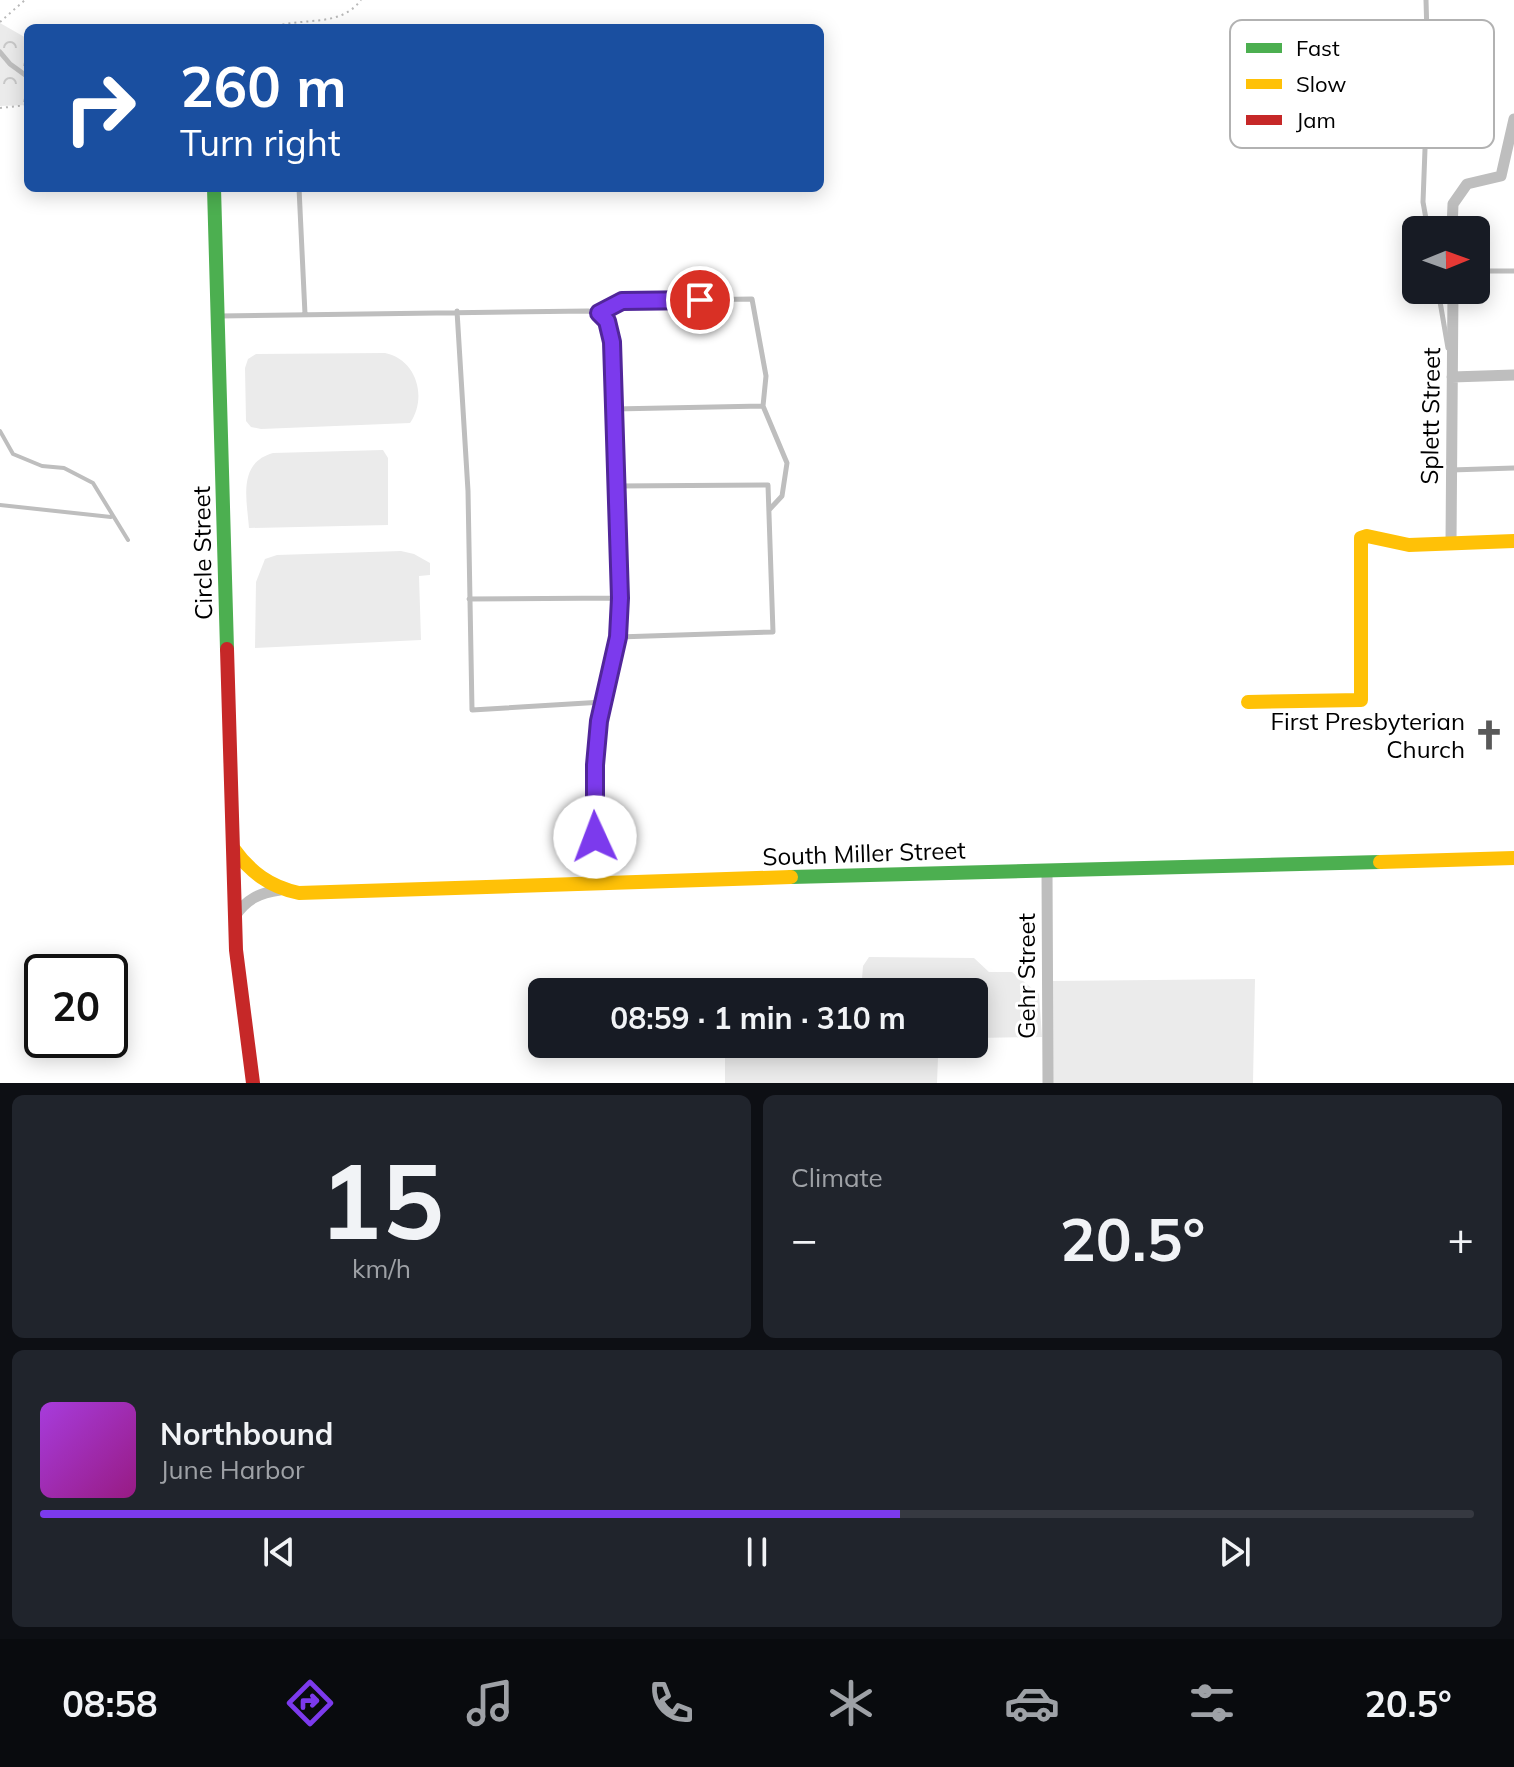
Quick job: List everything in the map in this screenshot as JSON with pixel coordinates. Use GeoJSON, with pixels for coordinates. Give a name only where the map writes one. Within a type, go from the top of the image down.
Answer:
{"type":"FeatureCollection","features":[{"type":"Feature","properties":{"kind":"street"},"geometry":{"type":"LineString","coordinates":[[1501,176],[1514,119]]}},
{"type":"Feature","properties":{"kind":"street"},"geometry":{"type":"LineString","coordinates":[[1453,216],[1453,204],[1467,184],[1514,175]]}},
{"type":"Feature","properties":{"kind":"street","name":"Circle Street"},"geometry":{"type":"LineString","coordinates":[[214,192],[234,916],[253,1083]]}},
{"type":"Feature","properties":{"kind":"street","name":"Splett Street"},"geometry":{"type":"LineString","coordinates":[[1451,543],[1453,304]]}},
{"type":"Feature","properties":{"kind":"street"},"geometry":{"type":"LineString","coordinates":[[1452,377],[1514,375]]}},
{"type":"Feature","properties":{"kind":"street"},"geometry":{"type":"LineString","coordinates":[[1248,702],[1361,700],[1361,538],[1367,536],[1409,545],[1514,541]]}},
{"type":"Feature","properties":{"kind":"street","name":"South Miller Street"},"geometry":{"type":"LineString","coordinates":[[233,848],[246,868],[280,890],[299,893],[1514,858]]}},
{"type":"Feature","properties":{"kind":"street","name":"Gehr Street"},"geometry":{"type":"LineString","coordinates":[[1047,870],[1048,1083]]}},
{"type":"Feature","properties":{"kind":"street"},"geometry":{"type":"LineString","coordinates":[[234,916],[254,896],[280,890]]}},
{"type":"Feature","properties":{"kind":"lane"},"geometry":{"type":"LineString","coordinates":[[1426,0],[1427,20]]}},
{"type":"Feature","properties":{"kind":"lane"},"geometry":{"type":"LineString","coordinates":[[0,52],[24,74]]}},
{"type":"Feature","properties":{"kind":"lane"},"geometry":{"type":"LineString","coordinates":[[1425,148],[1423,202],[1426,216]]}},
{"type":"Feature","properties":{"kind":"lane"},"geometry":{"type":"LineString","coordinates":[[299,192],[305,314]]}},
{"type":"Feature","properties":{"kind":"lane"},"geometry":{"type":"LineString","coordinates":[[1490,271],[1514,271]]}},
{"type":"Feature","properties":{"kind":"lane"},"geometry":{"type":"LineString","coordinates":[[599,313],[622,301],[752,299],[766,376],[763,406],[787,463],[782,496],[768,511]]}},
{"type":"Feature","properties":{"kind":"lane"},"geometry":{"type":"LineString","coordinates":[[1440,304],[1452,377]]}},
{"type":"Feature","properties":{"kind":"lane"},"geometry":{"type":"LineString","coordinates":[[457,311],[468,491],[472,710],[603,702]]}},
{"type":"Feature","properties":{"kind":"lane"},"geometry":{"type":"LineString","coordinates":[[218,316],[588,311],[599,313],[607,321],[612,342],[620,598],[618,637],[603,702],[595,765],[593,815],[599,882]]}},
{"type":"Feature","properties":{"kind":"lane"},"geometry":{"type":"LineString","coordinates":[[614,409],[763,406]]}},
{"type":"Feature","properties":{"kind":"lane"},"geometry":{"type":"LineString","coordinates":[[1451,470],[1514,468]]}},
{"type":"Feature","properties":{"kind":"lane"},"geometry":{"type":"LineString","coordinates":[[616,486],[768,485],[773,632],[618,637]]}},
{"type":"Feature","properties":{"kind":"lane"},"geometry":{"type":"LineString","coordinates":[[468,599],[620,598]]}},
{"type":"Feature","properties":{"kind":"path"},"geometry":{"type":"LineString","coordinates":[[0,22],[25,0]]}},
{"type":"Feature","properties":{"kind":"path"},"geometry":{"type":"LineString","coordinates":[[285,24],[344,16],[361,0]]}},
{"type":"Feature","properties":{"kind":"path"},"geometry":{"type":"LineString","coordinates":[[0,11],[6,17]]}},
{"type":"Feature","properties":{"kind":"path"},"geometry":{"type":"LineString","coordinates":[[0,108],[24,105]]}},
{"type":"Feature","properties":{"kind":"green space"},"geometry":{"type":"Polygon","coordinates":[[[0,23],[24,37],[24,105],[0,106],[0,23]]]}},
{"type":"Feature","properties":{"kind":"green space"},"geometry":{"type":"Polygon","coordinates":[[[385,353],[405,363],[416,380],[418,402],[410,423],[261,429],[251,427],[246,421],[245,368],[248,359],[256,354],[385,353]]]}},
{"type":"Feature","properties":{"kind":"green space"},"geometry":{"type":"Polygon","coordinates":[[[383,450],[388,458],[388,525],[249,528],[247,484],[254,465],[262,458],[273,453],[383,450]]]}},
{"type":"Feature","properties":{"kind":"green space"},"geometry":{"type":"Polygon","coordinates":[[[401,551],[430,563],[430,575],[419,576],[421,640],[255,648],[256,582],[265,559],[277,555],[401,551]]]}},
{"type":"Feature","properties":{"kind":"green space"},"geometry":{"type":"Polygon","coordinates":[[[869,957],[974,958],[989,972],[1012,972],[1039,994],[1042,1037],[988,1038],[988,978],[862,978],[863,966],[869,957]]]}},
{"type":"Feature","properties":{"kind":"green space"},"geometry":{"type":"Polygon","coordinates":[[[1255,979],[1253,1083],[1051,1083],[1051,981],[1255,979]]]}},
{"type":"Feature","properties":{"kind":"green space"},"geometry":{"type":"Polygon","coordinates":[[[725,1058],[938,1058],[937,1083],[725,1083],[725,1058]]]}},
{"type":"Feature","properties":{"kind":"waterway"},"geometry":{"type":"LineString","coordinates":[[0,431],[13,454],[42,466],[64,468],[93,483],[128,540]]}},
{"type":"Feature","properties":{"kind":"waterway"},"geometry":{"type":"LineString","coordinates":[[0,505],[111,517]]}},
{"type":"Feature","properties":{"kind":"traffic: fast"},"geometry":{"type":"LineString","coordinates":[[214,192],[227,649]]}},
{"type":"Feature","properties":{"kind":"traffic: fast"},"geometry":{"type":"LineString","coordinates":[[791,877],[1380,862]]}},
{"type":"Feature","properties":{"kind":"traffic: slow"},"geometry":{"type":"LineString","coordinates":[[1248,702],[1361,700],[1361,538],[1367,536],[1409,545],[1514,541]]}},
{"type":"Feature","properties":{"kind":"traffic: slow"},"geometry":{"type":"LineString","coordinates":[[233,848],[262,877],[279,887],[299,893],[791,877]]}},
{"type":"Feature","properties":{"kind":"traffic: slow"},"geometry":{"type":"LineString","coordinates":[[1380,862],[1514,858]]}},
{"type":"Feature","properties":{"kind":"traffic: jam"},"geometry":{"type":"LineString","coordinates":[[227,649],[236,950],[253,1083]]}},
{"type":"Feature","properties":{"kind":"place","name":"First Presbyterian Church"},"geometry":{"type":"Point","coordinates":[1489,735]}},
{"type":"Feature","properties":{"kind":"route"},"geometry":{"type":"LineString","coordinates":[[595,837],[593,815],[599,721],[618,637],[620,598],[612,342],[607,321],[599,313],[622,301],[700,300]]}}]}
